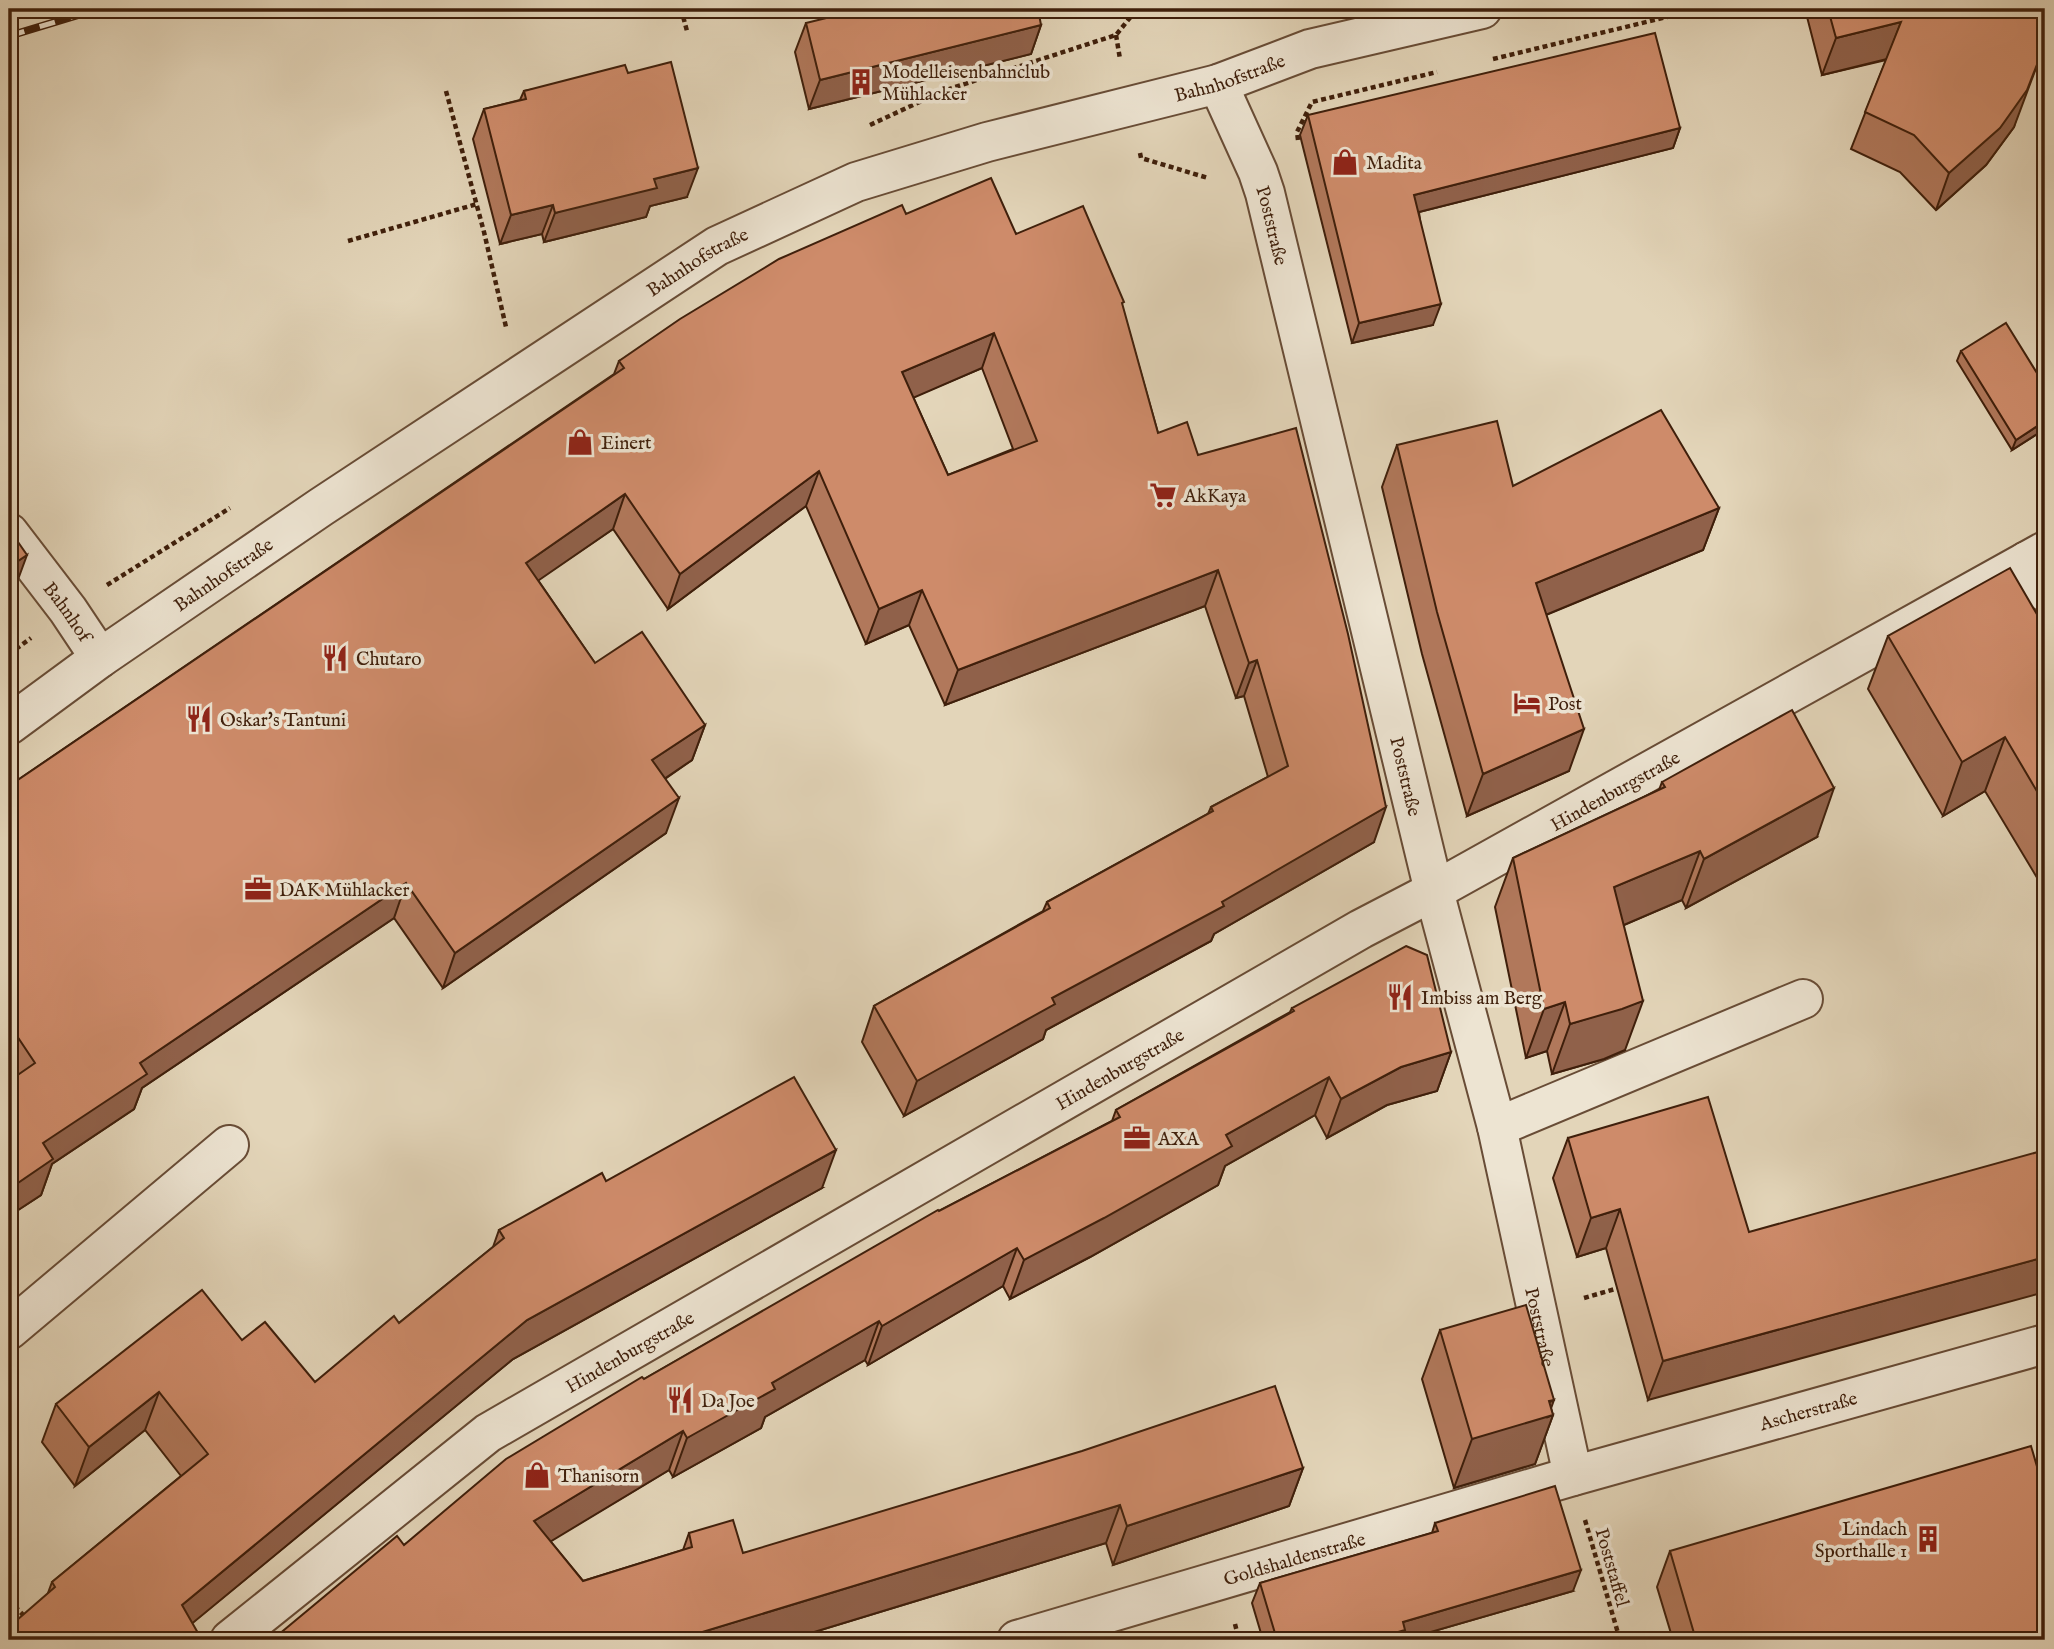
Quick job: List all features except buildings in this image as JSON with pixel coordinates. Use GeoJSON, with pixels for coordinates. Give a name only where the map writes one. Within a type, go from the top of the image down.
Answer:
{"type":"FeatureCollection","features":[{"type":"Feature","properties":{"kind":"street","name":"Bahnhofstraße"},"geometry":{"type":"LineString","coordinates":[[9,725],[100,658],[342,493],[717,246],[856,182],[987,142],[1218,84],[1310,49],[1482,9]]}},
{"type":"Feature","properties":{"kind":"street","name":"Poststraße"},"geometry":{"type":"LineString","coordinates":[[1218,84],[1258,172],[1434,891],[1497,1127],[1573,1476]]}},
{"type":"Feature","properties":{"kind":"street","name":"Bahnhof"},"geometry":{"type":"LineString","coordinates":[[9,533],[68,610],[100,658]]}},
{"type":"Feature","properties":{"kind":"street","name":"Hindenburgstraße"},"geometry":{"type":"LineString","coordinates":[[230,1640],[488,1433],[1361,929],[2039,568]]}},
{"type":"Feature","properties":{"kind":"street"},"geometry":{"type":"LineString","coordinates":[[1497,1127],[1803,999]]}},
{"type":"Feature","properties":{"kind":"street"},"geometry":{"type":"LineString","coordinates":[[9,1330],[229,1145]]}},
{"type":"Feature","properties":{"kind":"street","name":"Ascherstraße"},"geometry":{"type":"LineString","coordinates":[[1573,1476],[2045,1344]]}},
{"type":"Feature","properties":{"kind":"street","name":"Goldshaldenstraße"},"geometry":{"type":"LineString","coordinates":[[1017,1640],[1573,1476]]}},
{"type":"Feature","properties":{"kind":"path"},"geometry":{"type":"LineString","coordinates":[[681,9],[687,31]]}},
{"type":"Feature","properties":{"kind":"path"},"geometry":{"type":"LineString","coordinates":[[1486,60],[1700,9]]}},
{"type":"Feature","properties":{"kind":"path"},"geometry":{"type":"LineString","coordinates":[[1312,102],[1446,70]]}},
{"type":"Feature","properties":{"kind":"path"},"geometry":{"type":"LineString","coordinates":[[446,92],[477,204],[506,327]]}},
{"type":"Feature","properties":{"kind":"path"},"geometry":{"type":"LineString","coordinates":[[1126,107],[1141,158],[1216,180],[1258,172]]}},
{"type":"Feature","properties":{"kind":"path"},"geometry":{"type":"LineString","coordinates":[[348,241],[477,204]]}},
{"type":"Feature","properties":{"kind":"path"},"geometry":{"type":"LineString","coordinates":[[1537,1310],[1631,1285]]}},
{"type":"Feature","properties":{"kind":"path","name":"Poststaffel"},"geometry":{"type":"LineString","coordinates":[[1584,1515],[1620,1640]]}},
{"type":"Feature","properties":{"kind":"path"},"geometry":{"type":"LineString","coordinates":[[9,1600],[27,1620]]}},
{"type":"Feature","properties":{"kind":"railway"},"geometry":{"type":"LineString","coordinates":[[9,36],[98,9]]}},
{"type":"Feature","properties":{"kind":"place","name":"Modelleisenbahnclub Mühlacker"},"geometry":{"type":"Point","coordinates":[861,82]}},
{"type":"Feature","properties":{"kind":"place","name":"Madita"},"geometry":{"type":"Point","coordinates":[1345,162]}},
{"type":"Feature","properties":{"kind":"place","name":"Einert"},"geometry":{"type":"Point","coordinates":[580,442]}},
{"type":"Feature","properties":{"kind":"place","name":"AkKaya"},"geometry":{"type":"Point","coordinates":[1163,495]}},
{"type":"Feature","properties":{"kind":"place","name":"Chutaro"},"geometry":{"type":"Point","coordinates":[335,658]}},
{"type":"Feature","properties":{"kind":"place","name":"Post"},"geometry":{"type":"Point","coordinates":[1527,703]}},
{"type":"Feature","properties":{"kind":"place","name":"Oskar's Tantuni"},"geometry":{"type":"Point","coordinates":[199,719]}},
{"type":"Feature","properties":{"kind":"place","name":"DAK Mühlacker"},"geometry":{"type":"Point","coordinates":[258,889]}},
{"type":"Feature","properties":{"kind":"place","name":"Imbiss am Berg"},"geometry":{"type":"Point","coordinates":[1400,997]}},
{"type":"Feature","properties":{"kind":"place","name":"AXA"},"geometry":{"type":"Point","coordinates":[1137,1138]}},
{"type":"Feature","properties":{"kind":"place","name":"Da Joe"},"geometry":{"type":"Point","coordinates":[680,1400]}},
{"type":"Feature","properties":{"kind":"place","name":"Thanisorn"},"geometry":{"type":"Point","coordinates":[537,1475]}},
{"type":"Feature","properties":{"kind":"place","name":"Lindach Sporthalle 1"},"geometry":{"type":"Point","coordinates":[1928,1539]}}]}
